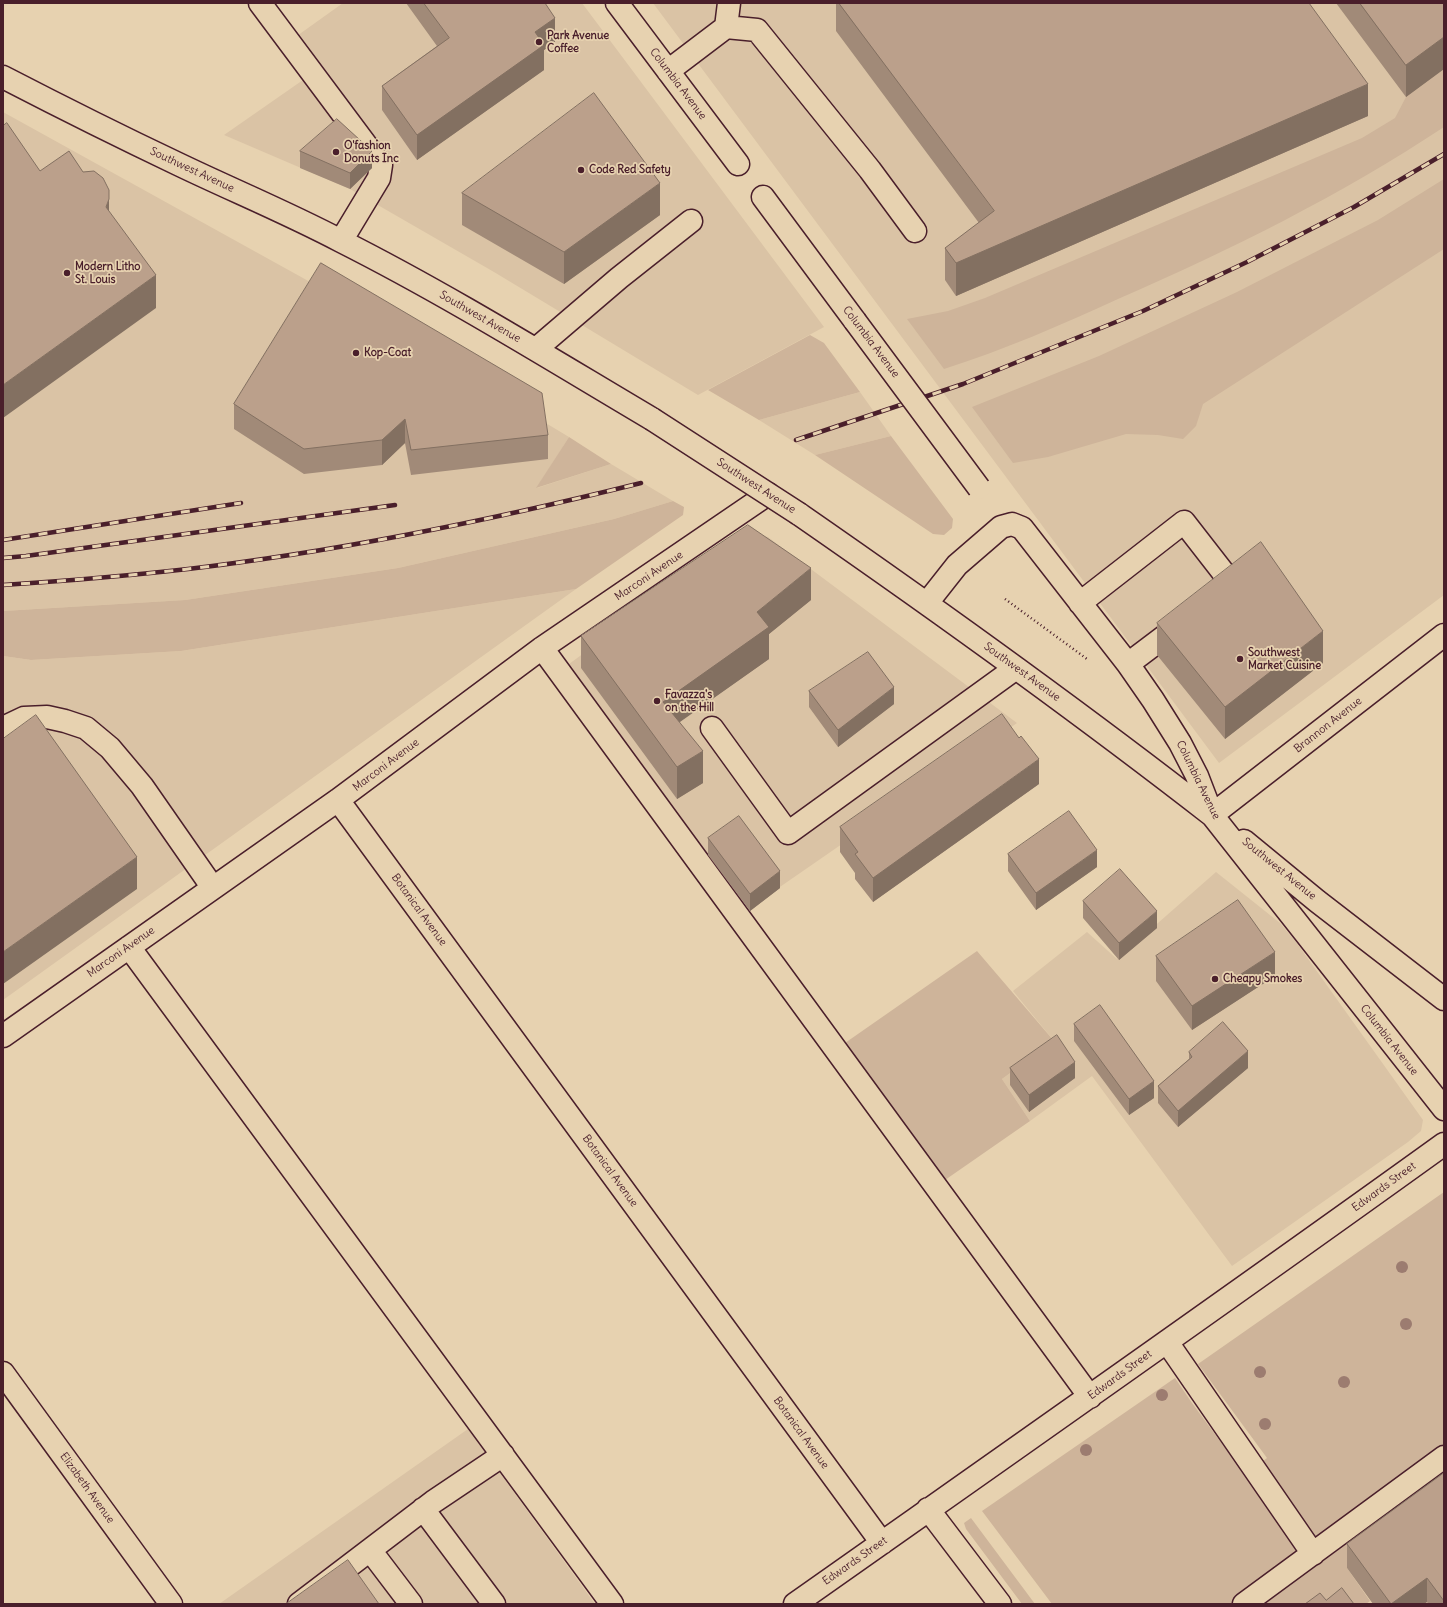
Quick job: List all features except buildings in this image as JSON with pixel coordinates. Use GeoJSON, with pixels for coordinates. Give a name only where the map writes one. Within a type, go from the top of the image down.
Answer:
{"type":"FeatureCollection","features":[{"type":"Feature","properties":{"kind":"street"},"geometry":{"type":"LineString","coordinates":[[260,3],[381,164],[379,178],[341,240]]}},
{"type":"Feature","properties":{"kind":"street","name":"Columbia Avenue"},"geometry":{"type":"LineString","coordinates":[[617,3],[738,164]]}},
{"type":"Feature","properties":{"kind":"street"},"geometry":{"type":"LineString","coordinates":[[726,27],[729,3]]}},
{"type":"Feature","properties":{"kind":"street"},"geometry":{"type":"LineString","coordinates":[[668,71],[726,27],[757,30],[870,170],[915,231]]}},
{"type":"Feature","properties":{"kind":"street","name":"Southwest Avenue"},"geometry":{"type":"LineString","coordinates":[[3,77],[165,158],[267,204],[341,240],[536,349],[652,418],[799,514],[927,603],[1016,668],[1212,815],[1317,901],[1444,999]]}},
{"type":"Feature","properties":{"kind":"street","name":"Columbia Avenue"},"geometry":{"type":"LineString","coordinates":[[763,197],[979,488]]}},
{"type":"Feature","properties":{"kind":"street"},"geometry":{"type":"LineString","coordinates":[[536,349],[619,278],[691,221]]}},
{"type":"Feature","properties":{"kind":"street","name":"Marconi Avenue"},"geometry":{"type":"LineString","coordinates":[[3,1036],[338,800],[542,648],[768,494]]}},
{"type":"Feature","properties":{"kind":"street"},"geometry":{"type":"LineString","coordinates":[[1080,603],[1184,522],[1233,585],[1128,664]]}},
{"type":"Feature","properties":{"kind":"street","name":"Columbia Avenue"},"geometry":{"type":"LineString","coordinates":[[927,603],[953,570],[972,551],[1001,527],[1012,524],[1022,528],[1128,664],[1153,700],[1180,743],[1197,776],[1212,815],[1444,1109]]}},
{"type":"Feature","properties":{"kind":"street","name":"Brannon Avenue"},"geometry":{"type":"LineString","coordinates":[[1212,815],[1444,635]]}},
{"type":"Feature","properties":{"kind":"street"},"geometry":{"type":"LineString","coordinates":[[542,648],[1090,1397]]}},
{"type":"Feature","properties":{"kind":"street"},"geometry":{"type":"LineString","coordinates":[[712,728],[788,833],[1016,668]]}},
{"type":"Feature","properties":{"kind":"street"},"geometry":{"type":"LineString","coordinates":[[3,728],[24,718],[47,717],[86,728],[110,748],[142,786],[213,888]]}},
{"type":"Feature","properties":{"kind":"street","name":"Botanical Avenue"},"geometry":{"type":"LineString","coordinates":[[338,800],[882,1543]]}},
{"type":"Feature","properties":{"kind":"street"},"geometry":{"type":"LineString","coordinates":[[129,947],[612,1604]]}},
{"type":"Feature","properties":{"kind":"street","name":"Edwards Street"},"geometry":{"type":"LineString","coordinates":[[794,1604],[1090,1397],[1444,1144]]}},
{"type":"Feature","properties":{"kind":"street"},"geometry":{"type":"LineString","coordinates":[[1167,1342],[1313,1554]]}},
{"type":"Feature","properties":{"kind":"street","name":"Elizabeth Avenue"},"geometry":{"type":"LineString","coordinates":[[3,1372],[171,1604]]}},
{"type":"Feature","properties":{"kind":"street"},"geometry":{"type":"LineString","coordinates":[[299,1604],[424,1509],[503,1455]]}},
{"type":"Feature","properties":{"kind":"street"},"geometry":{"type":"LineString","coordinates":[[1244,1604],[1444,1457]]}},
{"type":"Feature","properties":{"kind":"street"},"geometry":{"type":"LineString","coordinates":[[424,1509],[494,1604]]}},
{"type":"Feature","properties":{"kind":"street"},"geometry":{"type":"LineString","coordinates":[[928,1509],[1000,1604]]}},
{"type":"Feature","properties":{"kind":"street"},"geometry":{"type":"LineString","coordinates":[[370,1550],[411,1604]]}},
{"type":"Feature","properties":{"kind":"path"},"geometry":{"type":"LineString","coordinates":[[1005,599],[1091,663]]}},
{"type":"Feature","properties":{"kind":"shaded area"},"geometry":{"type":"Polygon","coordinates":[[[343,3],[582,3],[824,327],[698,395],[494,272],[350,189],[224,135],[303,80],[280,48],[343,3]]]}},
{"type":"Feature","properties":{"kind":"shaded area"},"geometry":{"type":"Polygon","coordinates":[[[653,3],[1444,3],[1444,595],[1219,763],[653,3]]]}},
{"type":"Feature","properties":{"kind":"shaded area"},"geometry":{"type":"Polygon","coordinates":[[[1444,69],[1444,127],[1366,176],[1285,220],[1202,261],[1032,337],[944,369],[907,319],[948,311],[985,298],[1362,138],[1395,118],[1406,97],[1444,69]]]}},
{"type":"Feature","properties":{"kind":"shaded area"},"geometry":{"type":"Polygon","coordinates":[[[3,112],[321,288],[569,437],[537,488],[611,464],[673,501],[614,519],[398,568],[185,600],[3,611],[3,112]]]}},
{"type":"Feature","properties":{"kind":"shaded area"},"geometry":{"type":"Polygon","coordinates":[[[1444,179],[1444,249],[1203,404],[1196,426],[1183,439],[1158,435],[1126,434],[1048,457],[1013,463],[972,407],[1099,356],[1237,292],[1378,220],[1444,179]]]}},
{"type":"Feature","properties":{"kind":"shaded area"},"geometry":{"type":"Polygon","coordinates":[[[810,335],[824,343],[860,392],[759,420],[708,390],[810,335]]]}},
{"type":"Feature","properties":{"kind":"shaded area"},"geometry":{"type":"Polygon","coordinates":[[[860,392],[891,436],[815,455],[759,420],[860,392]]]}},
{"type":"Feature","properties":{"kind":"shaded area"},"geometry":{"type":"Polygon","coordinates":[[[891,436],[953,519],[952,528],[944,535],[933,534],[815,455],[891,436]]]}},
{"type":"Feature","properties":{"kind":"shaded area"},"geometry":{"type":"Polygon","coordinates":[[[569,437],[611,464],[536,488],[569,437]]]}},
{"type":"Feature","properties":{"kind":"shaded area"},"geometry":{"type":"Polygon","coordinates":[[[673,501],[684,507],[683,515],[576,589],[181,651],[31,660],[3,656],[3,611],[185,600],[398,568],[614,519],[673,501]]]}},
{"type":"Feature","properties":{"kind":"shaded area"},"geometry":{"type":"Polygon","coordinates":[[[756,534],[768,537],[1017,723],[748,909],[569,664],[744,536],[756,534]]]}},
{"type":"Feature","properties":{"kind":"shaded area"},"geometry":{"type":"Polygon","coordinates":[[[576,589],[3,1000],[3,656],[31,660],[181,651],[576,589]]]}},
{"type":"Feature","properties":{"kind":"shaded area"},"geometry":{"type":"Polygon","coordinates":[[[1216,872],[1280,923],[1296,942],[1423,1120],[1421,1131],[1408,1142],[1232,1266],[1092,1076],[1030,1121],[1002,1079],[1054,1041],[1013,991],[1087,932],[1117,959],[1216,872]]]}},
{"type":"Feature","properties":{"kind":"shaded area"},"geometry":{"type":"Polygon","coordinates":[[[977,951],[1054,1041],[1002,1079],[1030,1121],[945,1180],[845,1043],[977,951]]]}},
{"type":"Feature","properties":{"kind":"shaded area"},"geometry":{"type":"Polygon","coordinates":[[[1444,1192],[1444,1498],[1347,1568],[1370,1601],[1366,1604],[1052,1604],[982,1511],[1175,1378],[1245,1475],[1267,1458],[1198,1364],[1444,1192]]]}},
{"type":"Feature","properties":{"kind":"shaded area"},"geometry":{"type":"Polygon","coordinates":[[[468,1429],[595,1604],[219,1604],[468,1429]]]}},
{"type":"Feature","properties":{"kind":"shaded area"},"geometry":{"type":"Polygon","coordinates":[[[971,1518],[1035,1604],[1022,1604],[966,1529],[964,1523],[971,1518]]]}},
{"type":"Feature","properties":{"kind":"railway"},"geometry":{"type":"LineString","coordinates":[[796,440],[963,384],[1143,311],[1247,262],[1354,207],[1444,154]]}},
{"type":"Feature","properties":{"kind":"railway"},"geometry":{"type":"LineString","coordinates":[[3,585],[165,572],[245,562],[359,544],[529,510],[641,483]]}},
{"type":"Feature","properties":{"kind":"railway"},"geometry":{"type":"LineString","coordinates":[[3,540],[241,503]]}},
{"type":"Feature","properties":{"kind":"railway"},"geometry":{"type":"LineString","coordinates":[[3,558],[395,505]]}},
{"type":"Feature","properties":{"kind":"place","name":"Park Avenue Coffee"},"geometry":{"type":"Point","coordinates":[539,42]}},
{"type":"Feature","properties":{"kind":"place","name":"O'fashion Donuts Inc"},"geometry":{"type":"Point","coordinates":[336,152]}},
{"type":"Feature","properties":{"kind":"place","name":"Code Red Safety"},"geometry":{"type":"Point","coordinates":[581,170]}},
{"type":"Feature","properties":{"kind":"place","name":"Modern Litho St. Louis"},"geometry":{"type":"Point","coordinates":[67,273]}},
{"type":"Feature","properties":{"kind":"place","name":"Kop-Coat"},"geometry":{"type":"Point","coordinates":[356,353]}},
{"type":"Feature","properties":{"kind":"place","name":"Southwest Market Cuisine"},"geometry":{"type":"Point","coordinates":[1240,659]}},
{"type":"Feature","properties":{"kind":"place","name":"Favazza's on the Hill"},"geometry":{"type":"Point","coordinates":[657,701]}},
{"type":"Feature","properties":{"kind":"place","name":"Cheapy Smokes"},"geometry":{"type":"Point","coordinates":[1215,979]}}]}
